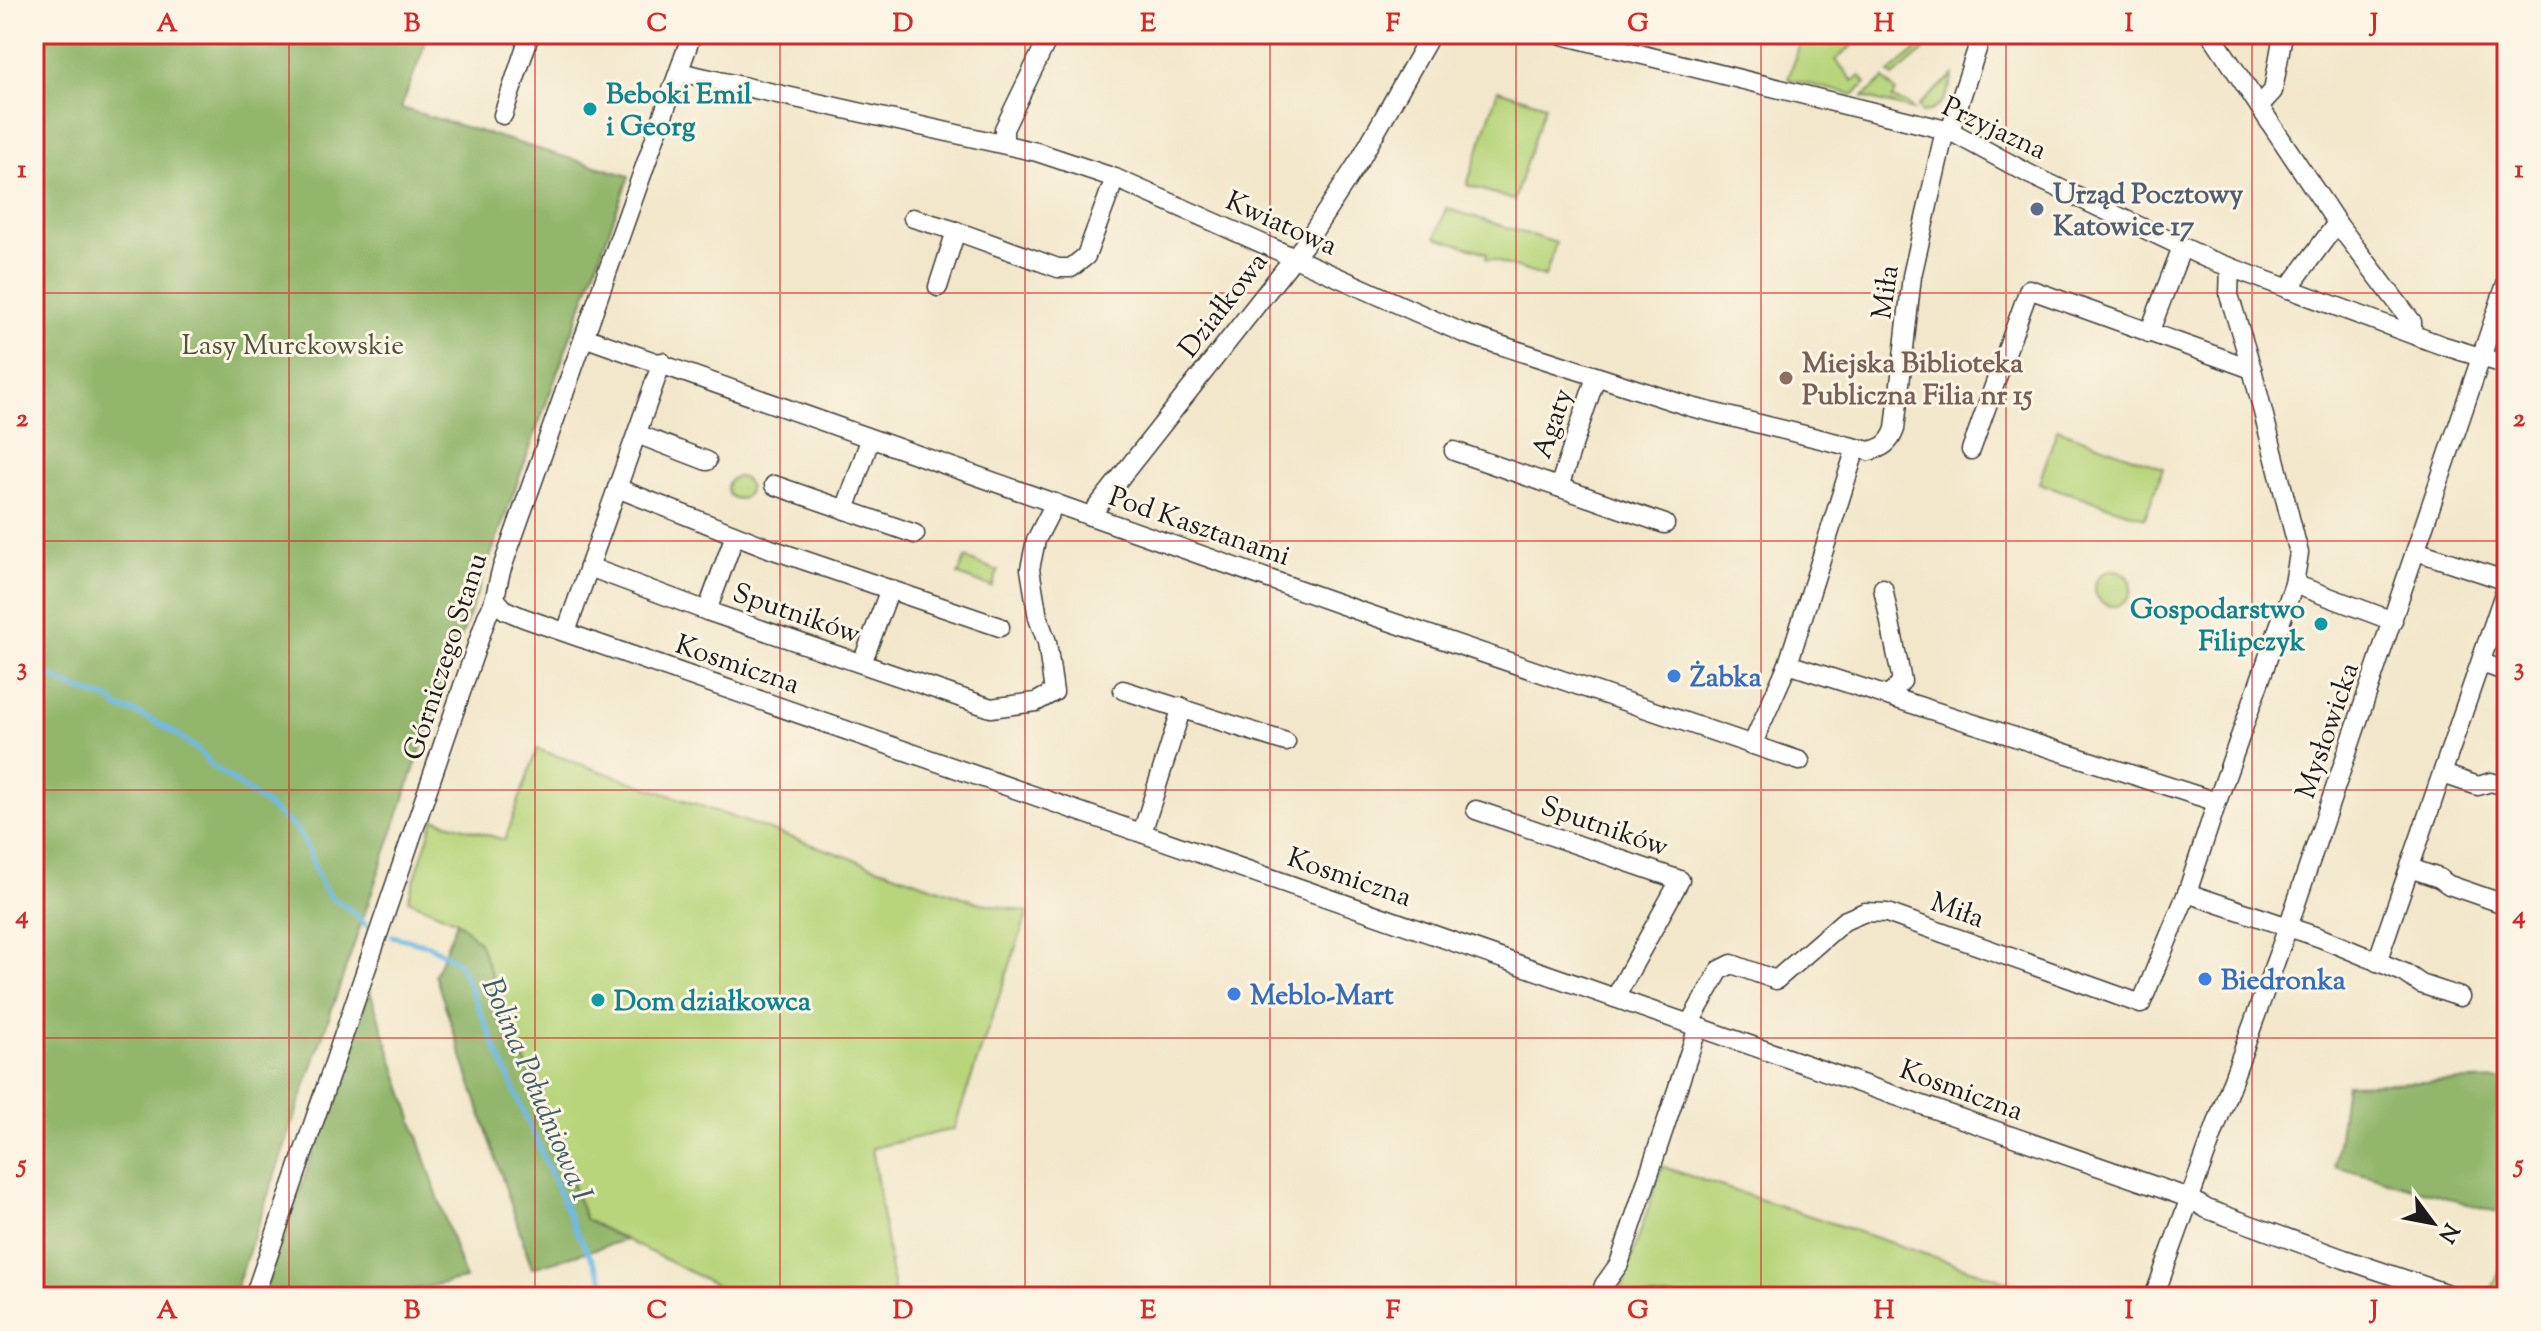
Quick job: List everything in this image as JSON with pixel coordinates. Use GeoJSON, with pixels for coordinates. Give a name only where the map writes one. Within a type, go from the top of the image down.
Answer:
{"type":"FeatureCollection","features":[{"type":"Feature","properties":{"kind":"street"},"geometry":{"type":"LineString","coordinates":[[503,115],[530,34]]}},
{"type":"Feature","properties":{"kind":"street","name":"Górniczego Stanu"},"geometry":{"type":"LineString","coordinates":[[254,1297],[487,616],[497,601],[495,587],[692,34]]}},
{"type":"Feature","properties":{"kind":"street"},"geometry":{"type":"LineString","coordinates":[[1004,144],[1004,129],[1050,34]]}},
{"type":"Feature","properties":{"kind":"street","name":"Działkowa"},"geometry":{"type":"LineString","coordinates":[[1090,516],[1293,259],[1361,158],[1431,34]]}},
{"type":"Feature","properties":{"kind":"street","name":"Przyjazna"},"geometry":{"type":"LineString","coordinates":[[1558,34],[1950,131],[2029,174],[2182,247],[2288,289],[2507,365]]}},
{"type":"Feature","properties":{"kind":"street"},"geometry":{"type":"LineString","coordinates":[[1950,131],[1982,34]]}},
{"type":"Feature","properties":{"kind":"street"},"geometry":{"type":"LineString","coordinates":[[2211,34],[2337,223],[2412,322],[2412,334]]}},
{"type":"Feature","properties":{"kind":"street"},"geometry":{"type":"LineString","coordinates":[[2259,106],[2273,91],[2283,34]]}},
{"type":"Feature","properties":{"kind":"street","name":"Kwiatowa"},"geometry":{"type":"LineString","coordinates":[[679,72],[1004,144],[1115,178],[1463,333],[1691,407],[1856,448]]}},
{"type":"Feature","properties":{"kind":"street","name":"Miła"},"geometry":{"type":"LineString","coordinates":[[1856,448],[1869,451],[1879,449],[1891,439],[1895,429],[1912,276],[1943,139],[1950,131]]}},
{"type":"Feature","properties":{"kind":"street"},"geometry":{"type":"LineString","coordinates":[[913,218],[1058,268],[1071,268],[1086,256],[1115,178]]}},
{"type":"Feature","properties":{"kind":"street"},"geometry":{"type":"LineString","coordinates":[[2288,289],[2337,223]]}},
{"type":"Feature","properties":{"kind":"street"},"geometry":{"type":"LineString","coordinates":[[938,287],[956,231]]}},
{"type":"Feature","properties":{"kind":"street"},"geometry":{"type":"LineString","coordinates":[[2149,333],[2182,247]]}},
{"type":"Feature","properties":{"kind":"street","name":"Miła"},"geometry":{"type":"LineString","coordinates":[[1694,1025],[1704,995],[1726,966],[1732,964],[1776,980],[1844,921],[1865,912],[1887,913],[2141,1004],[2187,893],[2294,584],[2299,553],[2252,369],[2229,295],[2230,267]]}},
{"type":"Feature","properties":{"kind":"street","name":"Mysłowicka"},"geometry":{"type":"LineString","coordinates":[[2154,1297],[2288,927],[2507,281]]}},
{"type":"Feature","properties":{"kind":"street"},"geometry":{"type":"LineString","coordinates":[[1971,450],[2029,289],[2252,369]]}},
{"type":"Feature","properties":{"kind":"street","name":"Pod Kasztanami"},"geometry":{"type":"LineString","coordinates":[[584,337],[662,362],[870,440],[1484,655],[1800,761]]}},
{"type":"Feature","properties":{"kind":"street"},"geometry":{"type":"LineString","coordinates":[[566,632],[662,362]]}},
{"type":"Feature","properties":{"kind":"street","name":"Agaty"},"geometry":{"type":"LineString","coordinates":[[1559,487],[1596,377]]}},
{"type":"Feature","properties":{"kind":"street"},"geometry":{"type":"LineString","coordinates":[[637,434],[707,461]]}},
{"type":"Feature","properties":{"kind":"street"},"geometry":{"type":"LineString","coordinates":[[845,510],[870,440]]}},
{"type":"Feature","properties":{"kind":"street"},"geometry":{"type":"LineString","coordinates":[[1752,745],[1788,664],[1856,448]]}},
{"type":"Feature","properties":{"kind":"street","name":"Agaty"},"geometry":{"type":"LineString","coordinates":[[1454,451],[1665,524]]}},
{"type":"Feature","properties":{"kind":"street"},"geometry":{"type":"LineString","coordinates":[[774,485],[915,534]]}},
{"type":"Feature","properties":{"kind":"street"},"geometry":{"type":"LineString","coordinates":[[617,488],[735,535],[1000,627]]}},
{"type":"Feature","properties":{"kind":"street","name":"Sputników"},"geometry":{"type":"LineString","coordinates":[[589,567],[707,611],[991,708],[1036,702],[1054,692],[1047,642],[1038,618],[1030,569],[1036,540],[1055,503]]}},
{"type":"Feature","properties":{"kind":"street"},"geometry":{"type":"LineString","coordinates":[[707,611],[735,535]]}},
{"type":"Feature","properties":{"kind":"street"},"geometry":{"type":"LineString","coordinates":[[2377,962],[2507,583],[2416,551]]}},
{"type":"Feature","properties":{"kind":"street"},"geometry":{"type":"LineString","coordinates":[[2294,584],[2393,621]]}},
{"type":"Feature","properties":{"kind":"street"},"geometry":{"type":"LineString","coordinates":[[1883,588],[1902,681],[1890,695]]}},
{"type":"Feature","properties":{"kind":"street"},"geometry":{"type":"LineString","coordinates":[[862,663],[890,589]]}},
{"type":"Feature","properties":{"kind":"street","name":"Kosmiczna"},"geometry":{"type":"LineString","coordinates":[[497,601],[505,610],[566,632],[2189,1198]]}},
{"type":"Feature","properties":{"kind":"street"},"geometry":{"type":"LineString","coordinates":[[2482,663],[2507,672]]}},
{"type":"Feature","properties":{"kind":"street"},"geometry":{"type":"LineString","coordinates":[[1788,664],[2217,802]]}},
{"type":"Feature","properties":{"kind":"street"},"geometry":{"type":"LineString","coordinates":[[1123,690],[1286,742]]}},
{"type":"Feature","properties":{"kind":"street"},"geometry":{"type":"LineString","coordinates":[[1142,833],[1182,707]]}},
{"type":"Feature","properties":{"kind":"street"},"geometry":{"type":"LineString","coordinates":[[2443,774],[2478,786],[2491,782],[2507,787]]}},
{"type":"Feature","properties":{"kind":"street","name":"Sputników"},"geometry":{"type":"LineString","coordinates":[[1476,810],[1680,880],[1615,998]]}},
{"type":"Feature","properties":{"kind":"street"},"geometry":{"type":"LineString","coordinates":[[2410,868],[2507,905]]}},
{"type":"Feature","properties":{"kind":"street"},"geometry":{"type":"LineString","coordinates":[[2187,893],[2321,938],[2405,973],[2421,984],[2460,997]]}},
{"type":"Feature","properties":{"kind":"street"},"geometry":{"type":"LineString","coordinates":[[1600,1297],[1604,1285],[1619,1264],[1694,1025]]}},
{"type":"Feature","properties":{"kind":"street"},"geometry":{"type":"LineString","coordinates":[[2189,1198],[2207,1209],[2457,1297]]}},
{"type":"Feature","properties":{"kind":"green space","name":"Lasy Murckowskie"},"geometry":{"type":"Polygon","coordinates":[[[34,34],[429,34],[401,108],[629,176],[433,714],[233,1297],[34,1297],[34,34]]]}},
{"type":"Feature","properties":{"kind":"green space"},"geometry":{"type":"Polygon","coordinates":[[[1803,34],[1865,34],[1836,60],[1853,81],[1860,76],[1866,83],[1854,95],[1788,79],[1803,34]]]}},
{"type":"Feature","properties":{"kind":"green space"},"geometry":{"type":"Polygon","coordinates":[[[1921,46],[1925,50],[1893,77],[1889,73],[1921,46]]]}},
{"type":"Feature","properties":{"kind":"green space"},"geometry":{"type":"Polygon","coordinates":[[[1953,75],[1940,105],[1922,112],[1918,106],[1953,75]]]}},
{"type":"Feature","properties":{"kind":"green space"},"geometry":{"type":"Polygon","coordinates":[[[1884,79],[1896,92],[1892,99],[1908,104],[1913,110],[1863,97],[1884,79]]]}},
{"type":"Feature","properties":{"kind":"green space"},"geometry":{"type":"Polygon","coordinates":[[[1498,90],[1545,105],[1514,200],[1467,185],[1498,90]]]}},
{"type":"Feature","properties":{"kind":"green space"},"geometry":{"type":"Polygon","coordinates":[[[1446,208],[1556,243],[1545,277],[1486,258],[1487,253],[1436,237],[1446,208]]]}},
{"type":"Feature","properties":{"kind":"green space"},"geometry":{"type":"Polygon","coordinates":[[[2057,429],[2163,468],[2145,518],[2039,483],[2057,429]]]}},
{"type":"Feature","properties":{"kind":"green space"},"geometry":{"type":"Polygon","coordinates":[[[738,477],[746,480],[749,488],[746,496],[738,499],[730,496],[727,488],[730,480],[738,477]]]}},
{"type":"Feature","properties":{"kind":"green space"},"geometry":{"type":"Polygon","coordinates":[[[965,558],[998,571],[992,587],[958,575],[965,558]]]}},
{"type":"Feature","properties":{"kind":"green space"},"geometry":{"type":"Polygon","coordinates":[[[2113,570],[2126,575],[2131,588],[2126,601],[2113,606],[2100,601],[2095,588],[2100,575],[2113,570]]]}},
{"type":"Feature","properties":{"kind":"green space"},"geometry":{"type":"Polygon","coordinates":[[[537,749],[977,902],[1028,912],[954,1129],[872,1148],[895,1297],[740,1297],[586,1220],[479,942],[457,921],[408,900],[434,819],[505,840],[537,749]]]}},
{"type":"Feature","properties":{"kind":"green space"},"geometry":{"type":"Polygon","coordinates":[[[457,921],[479,942],[586,1220],[625,1240],[532,1268],[435,975],[457,921]]]}},
{"type":"Feature","properties":{"kind":"green space"},"geometry":{"type":"Polygon","coordinates":[[[370,991],[465,1279],[375,1297],[262,1297],[370,991]]]}},
{"type":"Feature","properties":{"kind":"green space"},"geometry":{"type":"Polygon","coordinates":[[[2507,1080],[2507,1215],[2335,1166],[2346,1084],[2507,1080]]]}},
{"type":"Feature","properties":{"kind":"green space"},"geometry":{"type":"Polygon","coordinates":[[[1662,1166],[1669,1169],[2054,1297],[1619,1297],[1662,1166]]]}},
{"type":"Feature","properties":{"kind":"green space"},"geometry":{"type":"Polygon","coordinates":[[[2507,1257],[2507,1297],[2488,1297],[2507,1257]]]}},
{"type":"Feature","properties":{"kind":"waterway","name":"Bolina Południowa I"},"geometry":{"type":"LineString","coordinates":[[34,662],[60,682],[112,700],[117,708],[155,722],[195,748],[213,767],[296,829],[305,842],[325,890],[368,927]]}},
{"type":"Feature","properties":{"kind":"waterway","name":"Bolina Południowa I"},"geometry":{"type":"LineString","coordinates":[[392,936],[428,945],[459,963],[574,1227],[613,1297]]}},
{"type":"Feature","properties":{"kind":"place","name":"Beboki Emil i Georg"},"geometry":{"type":"Point","coordinates":[590,109]}},
{"type":"Feature","properties":{"kind":"place","name":"Urząd Pocztowy Katowice 17"},"geometry":{"type":"Point","coordinates":[2037,209]}},
{"type":"Feature","properties":{"kind":"place","name":"Miejska Biblioteka Publiczna Filia nr 15"},"geometry":{"type":"Point","coordinates":[1786,378]}},
{"type":"Feature","properties":{"kind":"place","name":"Gospodarstwo Filipczyk"},"geometry":{"type":"Point","coordinates":[2321,624]}},
{"type":"Feature","properties":{"kind":"place","name":"Żabka"},"geometry":{"type":"Point","coordinates":[1674,676]}},
{"type":"Feature","properties":{"kind":"place","name":"Biedronka"},"geometry":{"type":"Point","coordinates":[2205,979]}},
{"type":"Feature","properties":{"kind":"place","name":"Meblo-Mart"},"geometry":{"type":"Point","coordinates":[1234,994]}},
{"type":"Feature","properties":{"kind":"place","name":"Dom działkowca"},"geometry":{"type":"Point","coordinates":[598,1000]}}]}
